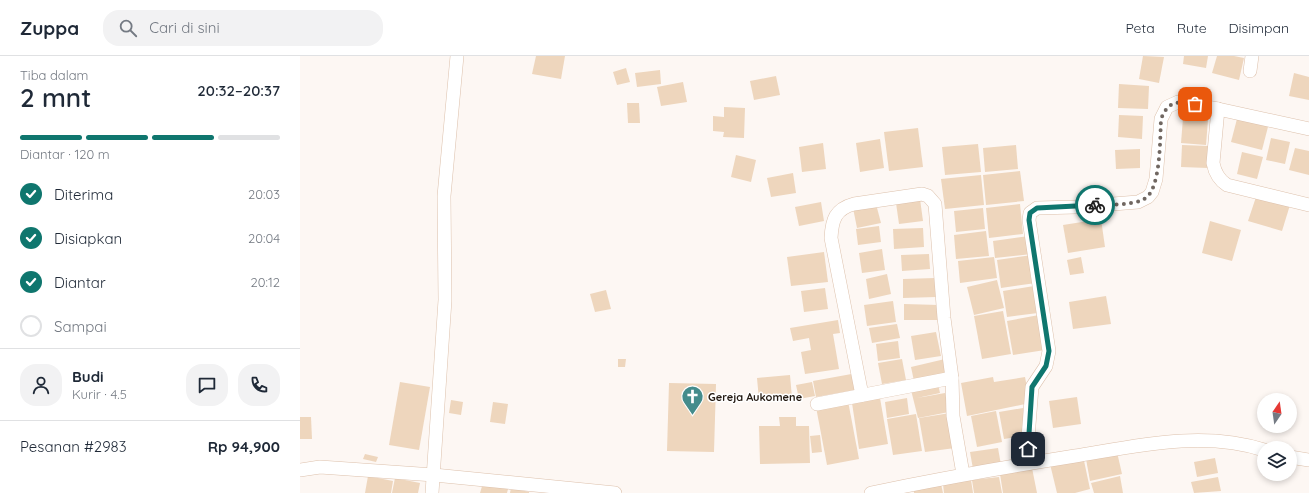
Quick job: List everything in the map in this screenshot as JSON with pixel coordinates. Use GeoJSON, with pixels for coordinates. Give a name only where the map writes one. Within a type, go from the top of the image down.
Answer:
{"type":"FeatureCollection","features":[{"type":"Feature","properties":{"kind":"street"},"geometry":{"type":"LineString","coordinates":[[432,493],[445,300],[444,196],[457,56]]}},
{"type":"Feature","properties":{"kind":"street"},"geometry":{"type":"LineString","coordinates":[[1250,71],[1252,56]]}},
{"type":"Feature","properties":{"kind":"street"},"geometry":{"type":"LineString","coordinates":[[1026,463],[1032,387],[1046,366],[1049,351],[1029,220],[1030,213],[1037,208],[1075,207],[1144,200],[1152,192],[1156,179],[1161,119],[1167,107],[1178,102],[1218,109],[1309,129]]}},
{"type":"Feature","properties":{"kind":"street"},"geometry":{"type":"LineString","coordinates":[[1218,109],[1213,163],[1215,171],[1221,181],[1228,185],[1309,205]]}},
{"type":"Feature","properties":{"kind":"street"},"geometry":{"type":"LineString","coordinates":[[862,394],[831,238],[834,218],[845,206],[922,194],[928,196],[935,204],[944,318],[952,378],[953,416],[963,474]]}},
{"type":"Feature","properties":{"kind":"street"},"geometry":{"type":"LineString","coordinates":[[817,404],[862,394],[952,378]]}},
{"type":"Feature","properties":{"kind":"street"},"geometry":{"type":"LineString","coordinates":[[871,493],[963,474],[1157,443],[1230,441],[1245,443],[1257,447]]}},
{"type":"Feature","properties":{"kind":"street"},"geometry":{"type":"LineString","coordinates":[[1297,458],[1309,460]]}},
{"type":"Feature","properties":{"kind":"street"},"geometry":{"type":"LineString","coordinates":[[300,470],[320,467],[434,475],[615,493]]}},
{"type":"Feature","properties":{"kind":"building"},"geometry":{"type":"Polygon","coordinates":[[[536,56],[565,56],[561,79],[532,74],[536,56]]]}},
{"type":"Feature","properties":{"kind":"building"},"geometry":{"type":"Polygon","coordinates":[[[1143,56],[1164,57],[1159,83],[1139,79],[1143,56]]]}},
{"type":"Feature","properties":{"kind":"building"},"geometry":{"type":"Polygon","coordinates":[[[1184,56],[1208,56],[1206,68],[1183,64],[1184,56]]]}},
{"type":"Feature","properties":{"kind":"building"},"geometry":{"type":"Polygon","coordinates":[[[1217,56],[1234,56],[1244,58],[1239,80],[1212,73],[1217,56]]]}},
{"type":"Feature","properties":{"kind":"building"},"geometry":{"type":"Polygon","coordinates":[[[626,68],[630,82],[617,85],[613,72],[626,68]]]}},
{"type":"Feature","properties":{"kind":"building"},"geometry":{"type":"Polygon","coordinates":[[[660,70],[661,84],[637,87],[635,73],[660,70]]]}},
{"type":"Feature","properties":{"kind":"building"},"geometry":{"type":"Polygon","coordinates":[[[1294,73],[1309,77],[1309,100],[1289,96],[1294,73]]]}},
{"type":"Feature","properties":{"kind":"building"},"geometry":{"type":"Polygon","coordinates":[[[776,76],[780,95],[754,100],[750,81],[776,76]]]}},
{"type":"Feature","properties":{"kind":"building"},"geometry":{"type":"Polygon","coordinates":[[[683,82],[687,102],[661,106],[657,87],[683,82]]]}},
{"type":"Feature","properties":{"kind":"building"},"geometry":{"type":"Polygon","coordinates":[[[1119,84],[1149,86],[1148,109],[1118,108],[1119,84]]]}},
{"type":"Feature","properties":{"kind":"building"},"geometry":{"type":"Polygon","coordinates":[[[627,103],[639,103],[640,123],[628,123],[627,103]]]}},
{"type":"Feature","properties":{"kind":"building"},"geometry":{"type":"Polygon","coordinates":[[[724,107],[745,108],[744,138],[723,137],[724,132],[713,131],[713,116],[724,117],[724,107]]]}},
{"type":"Feature","properties":{"kind":"building"},"geometry":{"type":"Polygon","coordinates":[[[1119,115],[1143,116],[1142,139],[1118,137],[1119,115]]]}},
{"type":"Feature","properties":{"kind":"building"},"geometry":{"type":"Polygon","coordinates":[[[1238,115],[1269,123],[1262,150],[1231,142],[1238,115]]]}},
{"type":"Feature","properties":{"kind":"building"},"geometry":{"type":"Polygon","coordinates":[[[1183,118],[1208,120],[1206,145],[1181,143],[1183,118]]]}},
{"type":"Feature","properties":{"kind":"building"},"geometry":{"type":"Polygon","coordinates":[[[918,128],[923,167],[889,171],[884,132],[918,128]]]}},
{"type":"Feature","properties":{"kind":"building"},"geometry":{"type":"Polygon","coordinates":[[[1271,138],[1290,142],[1285,164],[1266,160],[1271,138]]]}},
{"type":"Feature","properties":{"kind":"building"},"geometry":{"type":"Polygon","coordinates":[[[880,139],[884,168],[860,172],[856,143],[880,139]]]}},
{"type":"Feature","properties":{"kind":"building"},"geometry":{"type":"Polygon","coordinates":[[[823,143],[826,169],[802,172],[799,147],[823,143]]]}},
{"type":"Feature","properties":{"kind":"building"},"geometry":{"type":"Polygon","coordinates":[[[978,144],[981,172],[945,175],[942,147],[978,144]]]}},
{"type":"Feature","properties":{"kind":"building"},"geometry":{"type":"Polygon","coordinates":[[[1016,145],[1018,169],[985,172],[983,148],[1016,145]]]}},
{"type":"Feature","properties":{"kind":"building"},"geometry":{"type":"Polygon","coordinates":[[[1182,145],[1209,146],[1208,168],[1181,167],[1182,145]]]}},
{"type":"Feature","properties":{"kind":"building"},"geometry":{"type":"Polygon","coordinates":[[[1295,148],[1309,151],[1309,175],[1289,170],[1295,148]]]}},
{"type":"Feature","properties":{"kind":"building"},"geometry":{"type":"Polygon","coordinates":[[[1140,149],[1140,168],[1116,169],[1115,150],[1140,149]]]}},
{"type":"Feature","properties":{"kind":"building"},"geometry":{"type":"Polygon","coordinates":[[[1242,152],[1263,157],[1257,179],[1237,174],[1242,152]]]}},
{"type":"Feature","properties":{"kind":"building"},"geometry":{"type":"Polygon","coordinates":[[[736,155],[756,160],[751,182],[731,177],[736,155]]]}},
{"type":"Feature","properties":{"kind":"building"},"geometry":{"type":"Polygon","coordinates":[[[1020,171],[1024,201],[986,205],[983,175],[1020,171]]]}},
{"type":"Feature","properties":{"kind":"building"},"geometry":{"type":"Polygon","coordinates":[[[793,173],[796,193],[771,197],[767,178],[793,173]]]}},
{"type":"Feature","properties":{"kind":"building"},"geometry":{"type":"Polygon","coordinates":[[[981,175],[984,205],[945,209],[941,179],[981,175]]]}},
{"type":"Feature","properties":{"kind":"building"},"geometry":{"type":"Polygon","coordinates":[[[1257,194],[1290,205],[1282,231],[1248,221],[1257,194]]]}},
{"type":"Feature","properties":{"kind":"building"},"geometry":{"type":"Polygon","coordinates":[[[920,199],[923,221],[899,224],[896,203],[920,199]]]}},
{"type":"Feature","properties":{"kind":"building"},"geometry":{"type":"Polygon","coordinates":[[[821,202],[824,221],[799,226],[795,207],[821,202]]]}},
{"type":"Feature","properties":{"kind":"building"},"geometry":{"type":"Polygon","coordinates":[[[876,204],[881,223],[857,228],[853,208],[876,204]]]}},
{"type":"Feature","properties":{"kind":"building"},"geometry":{"type":"Polygon","coordinates":[[[1020,204],[1023,234],[989,238],[986,208],[1020,204]]]}},
{"type":"Feature","properties":{"kind":"building"},"geometry":{"type":"Polygon","coordinates":[[[983,208],[985,229],[956,232],[954,211],[983,208]]]}},
{"type":"Feature","properties":{"kind":"building"},"geometry":{"type":"Polygon","coordinates":[[[1101,219],[1105,247],[1068,253],[1063,225],[1101,219]]]}},
{"type":"Feature","properties":{"kind":"building"},"geometry":{"type":"Polygon","coordinates":[[[1210,221],[1241,230],[1232,261],[1202,253],[1210,221]]]}},
{"type":"Feature","properties":{"kind":"building"},"geometry":{"type":"Polygon","coordinates":[[[879,226],[881,242],[858,245],[856,229],[879,226]]]}},
{"type":"Feature","properties":{"kind":"building"},"geometry":{"type":"Polygon","coordinates":[[[923,228],[924,247],[894,249],[893,229],[923,228]]]}},
{"type":"Feature","properties":{"kind":"building"},"geometry":{"type":"Polygon","coordinates":[[[986,231],[989,256],[956,259],[954,235],[986,231]]]}},
{"type":"Feature","properties":{"kind":"building"},"geometry":{"type":"Polygon","coordinates":[[[1029,236],[1032,254],[995,258],[993,241],[1029,236]]]}},
{"type":"Feature","properties":{"kind":"building"},"geometry":{"type":"Polygon","coordinates":[[[882,249],[885,270],[862,273],[859,253],[882,249]]]}},
{"type":"Feature","properties":{"kind":"building"},"geometry":{"type":"Polygon","coordinates":[[[824,252],[828,282],[791,286],[787,257],[824,252]]]}},
{"type":"Feature","properties":{"kind":"building"},"geometry":{"type":"Polygon","coordinates":[[[929,254],[930,269],[902,271],[901,255],[929,254]]]}},
{"type":"Feature","properties":{"kind":"building"},"geometry":{"type":"Polygon","coordinates":[[[1032,255],[1036,283],[1001,288],[997,260],[1032,255]]]}},
{"type":"Feature","properties":{"kind":"building"},"geometry":{"type":"Polygon","coordinates":[[[994,257],[997,278],[960,283],[958,261],[994,257]]]}},
{"type":"Feature","properties":{"kind":"building"},"geometry":{"type":"Polygon","coordinates":[[[1081,257],[1084,273],[1070,275],[1067,260],[1081,257]]]}},
{"type":"Feature","properties":{"kind":"building"},"geometry":{"type":"Polygon","coordinates":[[[887,274],[891,294],[869,299],[866,279],[887,274]]]}},
{"type":"Feature","properties":{"kind":"building"},"geometry":{"type":"Polygon","coordinates":[[[935,278],[936,297],[903,298],[903,279],[935,278]]]}},
{"type":"Feature","properties":{"kind":"building"},"geometry":{"type":"Polygon","coordinates":[[[997,280],[1004,308],[974,315],[967,287],[997,280]]]}},
{"type":"Feature","properties":{"kind":"building"},"geometry":{"type":"Polygon","coordinates":[[[1034,286],[1038,313],[1007,317],[1003,291],[1034,286]]]}},
{"type":"Feature","properties":{"kind":"building"},"geometry":{"type":"Polygon","coordinates":[[[825,288],[828,309],[804,312],[801,291],[825,288]]]}},
{"type":"Feature","properties":{"kind":"building"},"geometry":{"type":"Polygon","coordinates":[[[606,290],[611,309],[595,312],[590,294],[606,290]]]}},
{"type":"Feature","properties":{"kind":"building"},"geometry":{"type":"Polygon","coordinates":[[[1106,296],[1111,324],[1073,329],[1069,302],[1106,296]]]}},
{"type":"Feature","properties":{"kind":"building"},"geometry":{"type":"Polygon","coordinates":[[[893,301],[896,322],[867,326],[864,305],[893,301]]]}},
{"type":"Feature","properties":{"kind":"building"},"geometry":{"type":"Polygon","coordinates":[[[904,304],[939,305],[939,320],[904,320],[904,304]]]}},
{"type":"Feature","properties":{"kind":"building"},"geometry":{"type":"Polygon","coordinates":[[[1003,311],[1011,354],[982,359],[974,316],[1003,311]]]}},
{"type":"Feature","properties":{"kind":"building"},"geometry":{"type":"Polygon","coordinates":[[[1039,315],[1045,350],[1013,355],[1007,321],[1039,315]]]}},
{"type":"Feature","properties":{"kind":"building"},"geometry":{"type":"Polygon","coordinates":[[[838,320],[840,333],[833,334],[839,369],[805,374],[801,352],[811,350],[809,338],[793,341],[790,328],[838,320]]]}},
{"type":"Feature","properties":{"kind":"building"},"geometry":{"type":"Polygon","coordinates":[[[897,324],[900,338],[872,343],[869,328],[897,324]]]}},
{"type":"Feature","properties":{"kind":"building"},"geometry":{"type":"Polygon","coordinates":[[[936,332],[941,356],[915,360],[911,336],[936,332]]]}},
{"type":"Feature","properties":{"kind":"building"},"geometry":{"type":"Polygon","coordinates":[[[898,341],[900,358],[878,361],[876,344],[898,341]]]}},
{"type":"Feature","properties":{"kind":"building"},"geometry":{"type":"Polygon","coordinates":[[[618,359],[626,359],[625,367],[618,367],[618,359]]]}},
{"type":"Feature","properties":{"kind":"building"},"geometry":{"type":"Polygon","coordinates":[[[902,359],[906,380],[882,384],[878,363],[902,359]]]}},
{"type":"Feature","properties":{"kind":"building"},"geometry":{"type":"Polygon","coordinates":[[[945,359],[949,374],[914,381],[911,367],[945,359]]]}},
{"type":"Feature","properties":{"kind":"building"},"geometry":{"type":"Polygon","coordinates":[[[857,373],[860,389],[816,397],[813,381],[857,373]]]}},
{"type":"Feature","properties":{"kind":"building"},"geometry":{"type":"Polygon","coordinates":[[[790,375],[792,398],[759,400],[757,378],[790,375]]]}},
{"type":"Feature","properties":{"kind":"building"},"geometry":{"type":"Polygon","coordinates":[[[993,377],[994,382],[1025,377],[1030,403],[967,416],[961,383],[993,377]]]}},
{"type":"Feature","properties":{"kind":"building"},"geometry":{"type":"Polygon","coordinates":[[[400,382],[430,387],[419,450],[389,445],[400,382]]]}},
{"type":"Feature","properties":{"kind":"building"},"geometry":{"type":"Polygon","coordinates":[[[812,382],[815,396],[799,399],[796,385],[812,382]]]}},
{"type":"Feature","properties":{"kind":"building","name":"Gereja Aukomene"},"geometry":{"type":"Polygon","coordinates":[[[669,383],[716,384],[714,452],[667,451],[669,383]]]}},
{"type":"Feature","properties":{"kind":"building"},"geometry":{"type":"Polygon","coordinates":[[[938,384],[940,393],[917,398],[945,393],[949,412],[918,418],[911,390],[938,384]]]}},
{"type":"Feature","properties":{"kind":"building"},"geometry":{"type":"Polygon","coordinates":[[[1077,397],[1081,424],[1053,428],[1049,401],[1077,397]]]}},
{"type":"Feature","properties":{"kind":"building"},"geometry":{"type":"Polygon","coordinates":[[[880,398],[888,444],[859,449],[852,403],[880,398]]]}},
{"type":"Feature","properties":{"kind":"building"},"geometry":{"type":"Polygon","coordinates":[[[907,398],[909,414],[887,418],[885,402],[907,398]]]}},
{"type":"Feature","properties":{"kind":"building"},"geometry":{"type":"Polygon","coordinates":[[[451,400],[463,402],[461,415],[449,413],[451,400]]]}},
{"type":"Feature","properties":{"kind":"building"},"geometry":{"type":"Polygon","coordinates":[[[848,401],[859,459],[827,465],[816,407],[848,401]]]}},
{"type":"Feature","properties":{"kind":"building"},"geometry":{"type":"Polygon","coordinates":[[[493,402],[508,404],[505,424],[490,422],[493,402]]]}},
{"type":"Feature","properties":{"kind":"building"},"geometry":{"type":"Polygon","coordinates":[[[1023,408],[1028,435],[1004,439],[999,412],[1023,408]]]}},
{"type":"Feature","properties":{"kind":"building"},"geometry":{"type":"Polygon","coordinates":[[[996,411],[1002,442],[977,447],[971,416],[996,411]]]}},
{"type":"Feature","properties":{"kind":"building"},"geometry":{"type":"Polygon","coordinates":[[[950,413],[955,448],[925,452],[919,418],[950,413]]]}},
{"type":"Feature","properties":{"kind":"building"},"geometry":{"type":"Polygon","coordinates":[[[916,414],[922,451],[893,455],[887,419],[916,414]]]}},
{"type":"Feature","properties":{"kind":"building"},"geometry":{"type":"Polygon","coordinates":[[[300,417],[311,417],[312,439],[300,439],[300,417]]]}},
{"type":"Feature","properties":{"kind":"building"},"geometry":{"type":"Polygon","coordinates":[[[779,417],[796,417],[796,426],[809,426],[810,463],[760,464],[759,426],[780,426],[779,417]]]}},
{"type":"Feature","properties":{"kind":"building"},"geometry":{"type":"Polygon","coordinates":[[[820,435],[822,452],[812,453],[810,436],[820,435]]]}},
{"type":"Feature","properties":{"kind":"building"},"geometry":{"type":"Polygon","coordinates":[[[998,448],[1001,465],[973,469],[970,452],[998,448]]]}},
{"type":"Feature","properties":{"kind":"building"},"geometry":{"type":"Polygon","coordinates":[[[1117,452],[1122,474],[1090,481],[1086,459],[1117,452]]]}},
{"type":"Feature","properties":{"kind":"building"},"geometry":{"type":"Polygon","coordinates":[[[365,454],[378,457],[376,462],[363,459],[365,454]]]}},
{"type":"Feature","properties":{"kind":"building"},"geometry":{"type":"Polygon","coordinates":[[[1083,456],[1090,489],[1075,493],[1057,493],[1050,464],[1083,456]]]}},
{"type":"Feature","properties":{"kind":"building"},"geometry":{"type":"Polygon","coordinates":[[[1215,458],[1218,473],[1197,477],[1194,462],[1215,458]]]}},
{"type":"Feature","properties":{"kind":"building"},"geometry":{"type":"Polygon","coordinates":[[[1032,468],[1037,493],[1003,493],[1000,474],[1032,468]]]}},
{"type":"Feature","properties":{"kind":"building"},"geometry":{"type":"Polygon","coordinates":[[[368,476],[393,481],[391,493],[365,493],[368,476]]]}},
{"type":"Feature","properties":{"kind":"building"},"geometry":{"type":"Polygon","coordinates":[[[1120,476],[1123,493],[1094,493],[1091,483],[1120,476]]]}},
{"type":"Feature","properties":{"kind":"building"},"geometry":{"type":"Polygon","coordinates":[[[999,477],[1002,493],[974,493],[972,480],[999,477]]]}},
{"type":"Feature","properties":{"kind":"building"},"geometry":{"type":"Polygon","coordinates":[[[1218,477],[1221,491],[1194,493],[1191,482],[1218,477]]]}},
{"type":"Feature","properties":{"kind":"building"},"geometry":{"type":"Polygon","coordinates":[[[395,478],[420,483],[418,493],[392,493],[395,478]]]}},
{"type":"Feature","properties":{"kind":"building"},"geometry":{"type":"Polygon","coordinates":[[[971,480],[973,493],[944,493],[943,484],[971,480]]]}},
{"type":"Feature","properties":{"kind":"building"},"geometry":{"type":"Polygon","coordinates":[[[483,483],[508,489],[507,493],[480,493],[483,483]]]}},
{"type":"Feature","properties":{"kind":"building"},"geometry":{"type":"Polygon","coordinates":[[[941,484],[943,493],[914,493],[914,489],[941,484]]]}},
{"type":"Feature","properties":{"kind":"building"},"geometry":{"type":"Polygon","coordinates":[[[511,488],[529,492],[529,493],[510,493],[511,488]]]}},
{"type":"Feature","properties":{"kind":"way so far"},"geometry":{"type":"LineString","coordinates":[[1095,205],[1138,202],[1148,197],[1152,192],[1156,179],[1161,119],[1164,111],[1171,104],[1178,102],[1195,104]]}},
{"type":"Feature","properties":{"kind":"place","name":"Gereja Aukomene"},"geometry":{"type":"Point","coordinates":[692,416]}},
{"type":"Feature","properties":{"kind":"route"},"geometry":{"type":"LineString","coordinates":[[1028,449],[1032,387],[1046,366],[1049,351],[1029,220],[1030,213],[1037,208],[1095,205]]}}]}
